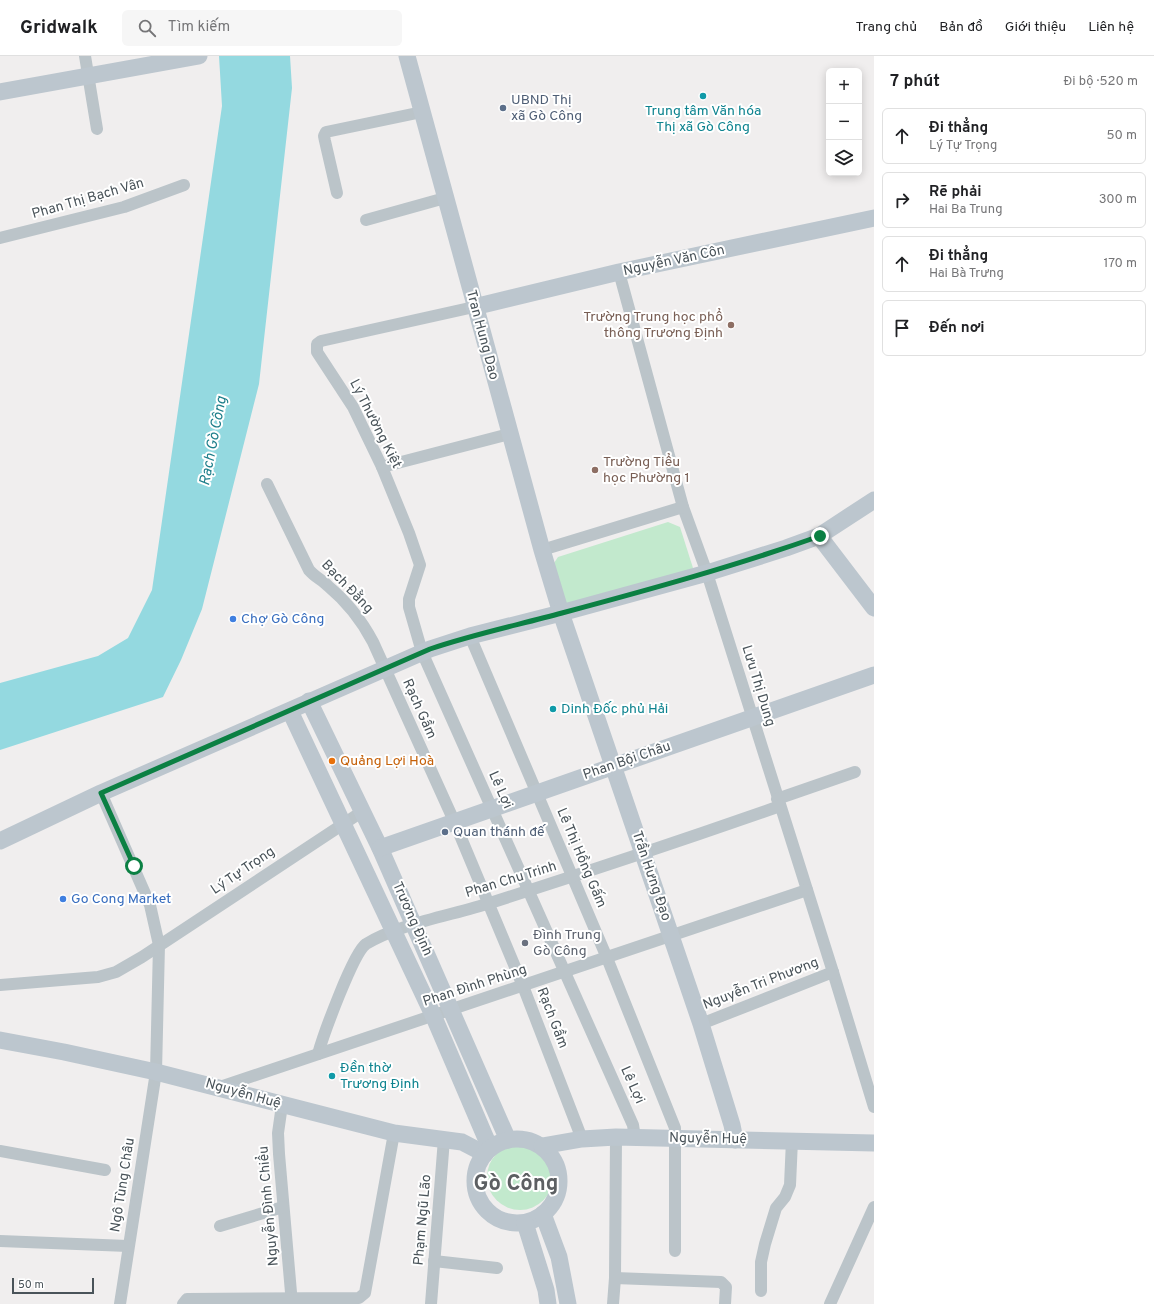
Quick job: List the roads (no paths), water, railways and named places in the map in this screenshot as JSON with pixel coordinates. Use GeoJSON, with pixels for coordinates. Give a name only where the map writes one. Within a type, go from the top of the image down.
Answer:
{"type":"FeatureCollection","features":[{"type":"Feature","properties":{"kind":"street"},"geometry":{"type":"LineString","coordinates":[[85,56],[97,129]]}},
{"type":"Feature","properties":{"kind":"street"},"geometry":{"type":"LineString","coordinates":[[0,92],[199,56]]}},
{"type":"Feature","properties":{"kind":"street","name":"Tran Hung Dao"},"geometry":{"type":"LineString","coordinates":[[407,56],[509,434],[561,613]]}},
{"type":"Feature","properties":{"kind":"street"},"geometry":{"type":"LineString","coordinates":[[337,193],[324,136],[326,132],[422,112]]}},
{"type":"Feature","properties":{"kind":"street","name":"Phan Thị Bạch Vân"},"geometry":{"type":"LineString","coordinates":[[0,238],[124,206],[184,185]]}},
{"type":"Feature","properties":{"kind":"street"},"geometry":{"type":"LineString","coordinates":[[366,220],[445,198]]}},
{"type":"Feature","properties":{"kind":"street","name":"Nguyễn Văn Côn"},"geometry":{"type":"LineString","coordinates":[[474,307],[619,272],[874,218]]}},
{"type":"Feature","properties":{"kind":"street","name":"Lưu Thị Dung"},"geometry":{"type":"LineString","coordinates":[[619,272],[683,507],[707,573],[874,1107]]}},
{"type":"Feature","properties":{"kind":"street","name":"Lý Thường Kiệt"},"geometry":{"type":"LineString","coordinates":[[422,652],[409,607],[409,600],[420,565],[409,533],[382,468],[353,407],[320,358],[316,348],[317,344],[321,341],[397,322],[474,307]]}},
{"type":"Feature","properties":{"kind":"street"},"geometry":{"type":"LineString","coordinates":[[382,468],[509,434]]}},
{"type":"Feature","properties":{"kind":"street","name":"Bạch Đằng"},"geometry":{"type":"LineString","coordinates":[[267,484],[309,570],[314,576],[328,586],[363,623],[384,668]]}},
{"type":"Feature","properties":{"kind":"street"},"geometry":{"type":"LineString","coordinates":[[0,841],[101,793],[422,652],[470,636],[707,573],[820,536],[874,500]]}},
{"type":"Feature","properties":{"kind":"street"},"geometry":{"type":"LineString","coordinates":[[542,550],[683,507]]}},
{"type":"Feature","properties":{"kind":"street"},"geometry":{"type":"LineString","coordinates":[[820,536],[874,608]]}},
{"type":"Feature","properties":{"kind":"street","name":"Trần Hưng Đạo"},"geometry":{"type":"LineString","coordinates":[[561,613],[671,935],[732,1125],[735,1140]]}},
{"type":"Feature","properties":{"kind":"street","name":"Lê Thị Hồng Gấm"},"geometry":{"type":"LineString","coordinates":[[470,636],[607,958],[675,1128],[675,1251]]}},
{"type":"Feature","properties":{"kind":"street","name":"Lê Lợi"},"geometry":{"type":"LineString","coordinates":[[422,652],[566,972],[633,1125],[635,1138]]}},
{"type":"Feature","properties":{"kind":"street","name":"Rạch Gầm"},"geometry":{"type":"LineString","coordinates":[[384,668],[454,821],[523,986],[582,1139]]}},
{"type":"Feature","properties":{"kind":"street","name":"Phan Bội Châu"},"geometry":{"type":"LineString","coordinates":[[380,848],[874,675]]}},
{"type":"Feature","properties":{"kind":"street","name":"Trương Định"},"geometry":{"type":"LineString","coordinates":[[309,701],[380,848],[508,1140]]}},
{"type":"Feature","properties":{"kind":"street","name":"Trương Định"},"geometry":{"type":"LineString","coordinates":[[290,710],[433,1015],[487,1151]]}},
{"type":"Feature","properties":{"kind":"street","name":"Phan Chu Trinh"},"geometry":{"type":"LineString","coordinates":[[318,1054],[325,1029],[362,949],[366,945],[414,924],[488,903],[643,854],[855,772]]}},
{"type":"Feature","properties":{"kind":"street"},"geometry":{"type":"LineString","coordinates":[[101,793],[150,905],[160,945],[156,1072]]}},
{"type":"Feature","properties":{"kind":"street","name":"Lý Tự Trọng"},"geometry":{"type":"LineString","coordinates":[[0,985],[98,977],[116,972],[160,945],[363,811]]}},
{"type":"Feature","properties":{"kind":"street","name":"Phan Đình Phùng"},"geometry":{"type":"LineString","coordinates":[[220,1087],[451,1008],[566,972],[671,935],[807,890]]}},
{"type":"Feature","properties":{"kind":"street","name":"Nguyễn Tri Phương"},"geometry":{"type":"LineString","coordinates":[[700,1024],[833,972]]}},
{"type":"Feature","properties":{"kind":"street","name":"Nguyễn Huệ"},"geometry":{"type":"LineString","coordinates":[[0,1040],[156,1072],[220,1087],[282,1105],[394,1133],[462,1142],[487,1151]]}},
{"type":"Feature","properties":{"kind":"street","name":"Ngô Tùng Châu"},"geometry":{"type":"LineString","coordinates":[[120,1304],[156,1072]]}},
{"type":"Feature","properties":{"kind":"street","name":"Nguyễn Đình Chiểu"},"geometry":{"type":"LineString","coordinates":[[282,1105],[278,1133],[292,1301]]}},
{"type":"Feature","properties":{"kind":"street"},"geometry":{"type":"LineString","coordinates":[[184,1304],[187,1299],[292,1301],[359,1298],[365,1294],[394,1133]]}},
{"type":"Feature","properties":{"kind":"street"},"geometry":{"type":"LineString","coordinates":[[613,1304],[615,1278],[616,1137]]}},
{"type":"Feature","properties":{"kind":"street","name":"Nguyễn Huệ"},"geometry":{"type":"LineString","coordinates":[[542,1146],[582,1139],[616,1137],[874,1142]]}},
{"type":"Feature","properties":{"kind":"street"},"geometry":{"type":"LineString","coordinates":[[516,1138],[530,1140],[542,1146],[552,1156],[558,1169],[560,1183],[557,1197],[550,1209],[525,1223],[511,1223],[498,1219],[486,1211],[478,1199],[474,1186],[475,1172],[480,1159],[487,1151],[508,1140],[516,1138]]}},
{"type":"Feature","properties":{"kind":"street","name":"Phạm Ngũ Lão"},"geometry":{"type":"LineString","coordinates":[[431,1304],[444,1139]]}},
{"type":"Feature","properties":{"kind":"street"},"geometry":{"type":"LineString","coordinates":[[761,1291],[761,1262],[765,1244],[776,1208],[785,1197],[790,1185],[792,1140]]}},
{"type":"Feature","properties":{"kind":"street"},"geometry":{"type":"LineString","coordinates":[[0,1151],[105,1170]]}},
{"type":"Feature","properties":{"kind":"street"},"geometry":{"type":"LineString","coordinates":[[220,1226],[283,1207]]}},
{"type":"Feature","properties":{"kind":"street"},"geometry":{"type":"LineString","coordinates":[[830,1304],[874,1207]]}},
{"type":"Feature","properties":{"kind":"street"},"geometry":{"type":"LineString","coordinates":[[543,1214],[560,1257],[568,1304]]}},
{"type":"Feature","properties":{"kind":"street"},"geometry":{"type":"LineString","coordinates":[[525,1223],[546,1290],[548,1304]]}},
{"type":"Feature","properties":{"kind":"street"},"geometry":{"type":"LineString","coordinates":[[0,1241],[128,1246]]}},
{"type":"Feature","properties":{"kind":"street"},"geometry":{"type":"LineString","coordinates":[[434,1261],[497,1268]]}},
{"type":"Feature","properties":{"kind":"street"},"geometry":{"type":"LineString","coordinates":[[615,1278],[722,1282],[726,1287],[725,1304]]}},
{"type":"Feature","properties":{"kind":"water","name":"Rạch Gò Công"},"geometry":{"type":"Polygon","coordinates":[[[219,56],[290,56],[292,88],[259,384],[202,609],[181,660],[163,697],[0,750],[0,683],[98,656],[128,638],[152,590],[222,106],[219,56]]]}},
{"type":"Feature","properties":{"kind":"place","name":"Trung tâm Văn hóa Thị xã Gò Công"},"geometry":{"type":"Point","coordinates":[703,96]}},
{"type":"Feature","properties":{"kind":"place","name":"UBND Thị xã Gò Công"},"geometry":{"type":"Point","coordinates":[503,108]}},
{"type":"Feature","properties":{"kind":"place","name":"Trường Trung học phổ thông Trương Định"},"geometry":{"type":"Point","coordinates":[731,325]}},
{"type":"Feature","properties":{"kind":"place","name":"Trường Tiểu học Phường 1"},"geometry":{"type":"Point","coordinates":[595,470]}},
{"type":"Feature","properties":{"kind":"place","name":"Chợ Gò Công"},"geometry":{"type":"Point","coordinates":[233,619]}},
{"type":"Feature","properties":{"kind":"place","name":"Dinh Đốc phủ Hải"},"geometry":{"type":"Point","coordinates":[553,709]}},
{"type":"Feature","properties":{"kind":"place","name":"Quảng Lợi Hoà"},"geometry":{"type":"Point","coordinates":[332,761]}},
{"type":"Feature","properties":{"kind":"place","name":"Quan thánh đế"},"geometry":{"type":"Point","coordinates":[445,832]}},
{"type":"Feature","properties":{"kind":"place","name":"Go Cong Market"},"geometry":{"type":"Point","coordinates":[63,899]}},
{"type":"Feature","properties":{"kind":"place","name":"Đình Trung Gò Công"},"geometry":{"type":"Point","coordinates":[525,943]}},
{"type":"Feature","properties":{"kind":"place","name":"Đền thờ Trương Định"},"geometry":{"type":"Point","coordinates":[332,1076]}},
{"type":"Feature","properties":{"kind":"district","name":"Gò Công"},"geometry":{"type":"Point","coordinates":[516,1184]}}]}
